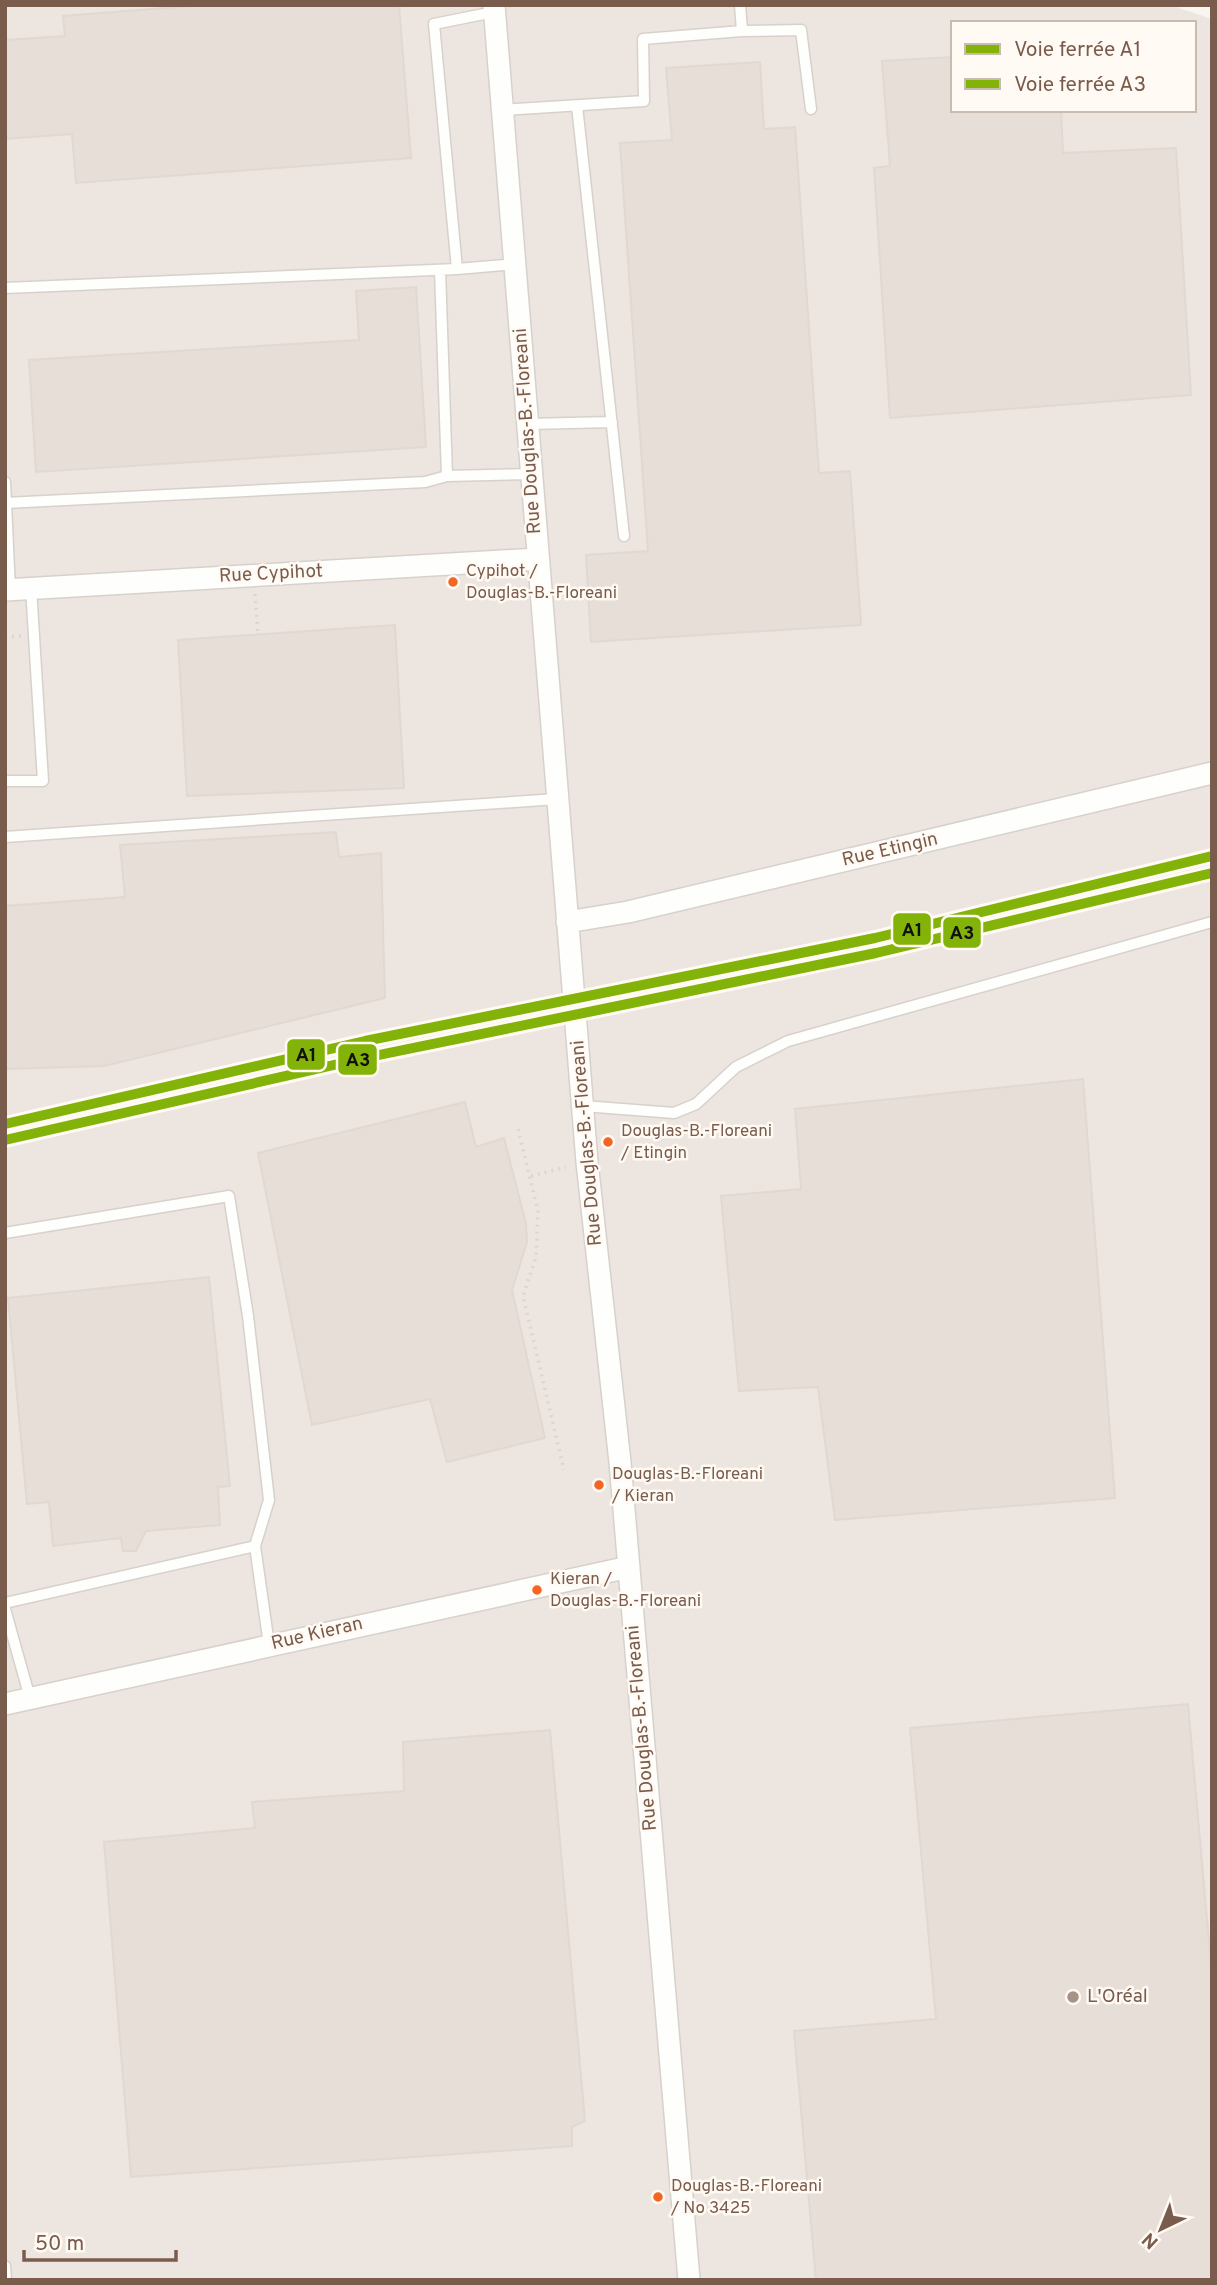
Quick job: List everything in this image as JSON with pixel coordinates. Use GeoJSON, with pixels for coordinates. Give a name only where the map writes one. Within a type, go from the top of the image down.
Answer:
{"type":"FeatureCollection","features":[{"type":"Feature","properties":{"kind":"street","name":"Rue Douglas-B.-Floreani"},"geometry":{"type":"LineString","coordinates":[[494,9],[587,1162],[629,1567],[689,2280]]}},
{"type":"Feature","properties":{"kind":"street","name":"Rue Cypihot"},"geometry":{"type":"LineString","coordinates":[[15,589],[537,559]]}},
{"type":"Feature","properties":{"kind":"street","name":"Rue Etingin"},"geometry":{"type":"LineString","coordinates":[[567,922],[655,905],[1212,773]]}},
{"type":"Feature","properties":{"kind":"street","name":"Rue Kieran"},"geometry":{"type":"LineString","coordinates":[[5,1703],[629,1567]]}},
{"type":"Feature","properties":{"kind":"lane"},"geometry":{"type":"LineString","coordinates":[[740,5],[742,31]]}},
{"type":"Feature","properties":{"kind":"lane"},"geometry":{"type":"LineString","coordinates":[[457,269],[434,24],[494,9]]}},
{"type":"Feature","properties":{"kind":"lane"},"geometry":{"type":"LineString","coordinates":[[502,110],[644,101],[643,39],[742,31],[801,30],[811,109]]}},
{"type":"Feature","properties":{"kind":"lane"},"geometry":{"type":"LineString","coordinates":[[577,106],[624,536]]}},
{"type":"Feature","properties":{"kind":"lane"},"geometry":{"type":"LineString","coordinates":[[5,288],[440,270],[515,264]]}},
{"type":"Feature","properties":{"kind":"lane"},"geometry":{"type":"LineString","coordinates":[[440,270],[447,477]]}},
{"type":"Feature","properties":{"kind":"lane"},"geometry":{"type":"LineString","coordinates":[[528,424],[612,422]]}},
{"type":"Feature","properties":{"kind":"lane"},"geometry":{"type":"LineString","coordinates":[[6,503],[532,474]]}},
{"type":"Feature","properties":{"kind":"lane"},"geometry":{"type":"LineString","coordinates":[[5,482],[15,589],[43,781],[5,781]]}},
{"type":"Feature","properties":{"kind":"lane"},"geometry":{"type":"LineString","coordinates":[[5,837],[557,799]]}},
{"type":"Feature","properties":{"kind":"lane"},"geometry":{"type":"LineString","coordinates":[[583,1106],[674,1113],[696,1104],[736,1067],[788,1041],[1212,922]]}},
{"type":"Feature","properties":{"kind":"lane"},"geometry":{"type":"LineString","coordinates":[[5,1233],[229,1196],[248,1316],[269,1500],[255,1546],[269,1645]]}},
{"type":"Feature","properties":{"kind":"lane"},"geometry":{"type":"LineString","coordinates":[[5,1603],[255,1546]]}},
{"type":"Feature","properties":{"kind":"lane"},"geometry":{"type":"LineString","coordinates":[[5,1609],[30,1698]]}},
{"type":"Feature","properties":{"kind":"lane"},"geometry":{"type":"LineString","coordinates":[[5,2266],[6,2280]]}},
{"type":"Feature","properties":{"kind":"path"},"geometry":{"type":"LineString","coordinates":[[255,593],[258,634]]}},
{"type":"Feature","properties":{"kind":"path"},"geometry":{"type":"LineString","coordinates":[[5,637],[20,636]]}},
{"type":"Feature","properties":{"kind":"path"},"geometry":{"type":"LineString","coordinates":[[518,1129],[538,1212],[536,1257],[523,1296],[564,1470]]}},
{"type":"Feature","properties":{"kind":"path"},"geometry":{"type":"LineString","coordinates":[[531,1176],[587,1162]]}},
{"type":"Feature","properties":{"kind":"shaded area"},"geometry":{"type":"Polygon","coordinates":[[[5,5],[1170,5],[1212,19],[1212,2280],[5,2280],[5,5]]]}},
{"type":"Feature","properties":{"kind":"building"},"geometry":{"type":"Polygon","coordinates":[[[203,5],[399,5],[411,158],[76,183],[72,134],[5,139],[5,40],[65,36],[63,16],[203,5]]]}},
{"type":"Feature","properties":{"kind":"building"},"geometry":{"type":"Polygon","coordinates":[[[951,57],[951,112],[1061,112],[1063,153],[1176,148],[1191,395],[890,418],[874,168],[890,166],[882,61],[951,57]]]}},
{"type":"Feature","properties":{"kind":"building"},"geometry":{"type":"Polygon","coordinates":[[[760,62],[764,129],[795,127],[819,473],[850,471],[861,625],[591,642],[586,555],[648,551],[620,143],[672,140],[666,68],[760,62]]]}},
{"type":"Feature","properties":{"kind":"building"},"geometry":{"type":"Polygon","coordinates":[[[416,287],[426,447],[36,472],[29,360],[359,340],[356,291],[416,287]]]}},
{"type":"Feature","properties":{"kind":"building"},"geometry":{"type":"Polygon","coordinates":[[[395,625],[404,788],[187,796],[178,640],[395,625]]]}},
{"type":"Feature","properties":{"kind":"building"},"geometry":{"type":"Polygon","coordinates":[[[336,832],[339,857],[381,853],[385,998],[104,1066],[5,1069],[5,906],[125,897],[120,845],[336,832]]]}},
{"type":"Feature","properties":{"kind":"building"},"geometry":{"type":"Polygon","coordinates":[[[1083,1079],[1115,1498],[835,1520],[818,1387],[739,1391],[721,1196],[801,1189],[795,1109],[1083,1079]]]}},
{"type":"Feature","properties":{"kind":"building"},"geometry":{"type":"Polygon","coordinates":[[[465,1102],[476,1147],[504,1138],[526,1224],[527,1242],[512,1290],[545,1438],[447,1462],[430,1399],[312,1425],[258,1153],[465,1102]]]}},
{"type":"Feature","properties":{"kind":"building"},"geometry":{"type":"Polygon","coordinates":[[[209,1277],[230,1486],[218,1487],[220,1525],[146,1531],[136,1551],[123,1551],[121,1538],[53,1546],[49,1502],[27,1504],[8,1298],[209,1277]]]}},
{"type":"Feature","properties":{"kind":"building","name":"L'Oréal"},"geometry":{"type":"Polygon","coordinates":[[[1188,1704],[1212,1976],[1212,2280],[816,2280],[794,2031],[936,2019],[910,1728],[1188,1704]]]}},
{"type":"Feature","properties":{"kind":"building"},"geometry":{"type":"Polygon","coordinates":[[[550,1730],[585,2121],[572,2127],[572,2146],[131,2177],[104,1842],[255,1828],[252,1802],[404,1791],[403,1742],[550,1730]]]}},
{"type":"Feature","properties":{"kind":"rail line","name":"A1"},"geometry":{"type":"LineString","coordinates":[[5,1124],[365,1041],[875,938],[1212,856]]}},
{"type":"Feature","properties":{"kind":"rail line","name":"A3"},"geometry":{"type":"LineString","coordinates":[[5,1140],[369,1057],[876,953],[1212,873]]}},
{"type":"Feature","properties":{"kind":"place","name":"Cypihot / Douglas-B.-Floreani"},"geometry":{"type":"Point","coordinates":[453,582]}},
{"type":"Feature","properties":{"kind":"place","name":"Douglas-B.-Floreani / Etingin"},"geometry":{"type":"Point","coordinates":[608,1142]}},
{"type":"Feature","properties":{"kind":"place","name":"Douglas-B.-Floreani / Kieran"},"geometry":{"type":"Point","coordinates":[599,1485]}},
{"type":"Feature","properties":{"kind":"place","name":"Kieran / Douglas-B.-Floreani"},"geometry":{"type":"Point","coordinates":[537,1590]}},
{"type":"Feature","properties":{"kind":"place","name":"L'Oréal"},"geometry":{"type":"Point","coordinates":[1073,1997]}},
{"type":"Feature","properties":{"kind":"place","name":"Douglas-B.-Floreani / No 3425"},"geometry":{"type":"Point","coordinates":[658,2197]}}]}
